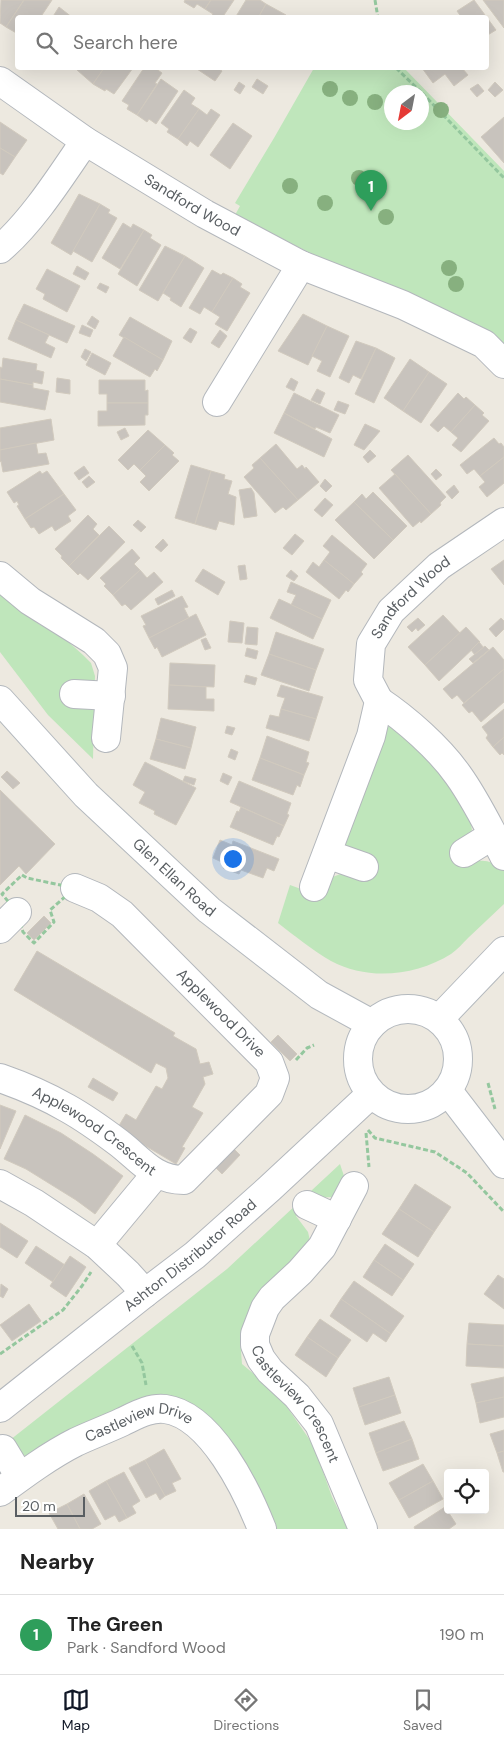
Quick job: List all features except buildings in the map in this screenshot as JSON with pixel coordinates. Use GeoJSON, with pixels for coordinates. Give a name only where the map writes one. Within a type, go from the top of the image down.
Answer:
{"type":"FeatureCollection","features":[{"type":"Feature","properties":{"kind":"street","name":"Sandford Wood"},"geometry":{"type":"LineString","coordinates":[[0,81],[85,141],[205,214],[301,265],[403,305],[484,344],[504,364]]}},
{"type":"Feature","properties":{"kind":"street"},"geometry":{"type":"LineString","coordinates":[[0,249],[11,240],[57,182],[85,141]]}},
{"type":"Feature","properties":{"kind":"street"},"geometry":{"type":"LineString","coordinates":[[217,402],[301,265]]}},
{"type":"Feature","properties":{"kind":"street","name":"Sandford Wood"},"geometry":{"type":"LineString","coordinates":[[498,846],[458,774],[427,740],[396,712],[379,701],[368,680],[370,644],[391,611],[439,566],[504,522]]}},
{"type":"Feature","properties":{"kind":"street"},"geometry":{"type":"LineString","coordinates":[[0,576],[30,601],[94,641],[107,654],[114,668],[106,738]]}},
{"type":"Feature","properties":{"kind":"street"},"geometry":{"type":"LineString","coordinates":[[74,694],[110,696]]}},
{"type":"Feature","properties":{"kind":"street","name":"Glen Ellan Road"},"geometry":{"type":"LineString","coordinates":[[0,700],[86,795],[209,910],[319,995],[372,1024]]}},
{"type":"Feature","properties":{"kind":"street"},"geometry":{"type":"LineString","coordinates":[[314,887],[371,736],[379,701]]}},
{"type":"Feature","properties":{"kind":"street"},"geometry":{"type":"LineString","coordinates":[[464,853],[498,846]]}},
{"type":"Feature","properties":{"kind":"street"},"geometry":{"type":"LineString","coordinates":[[327,854],[364,867]]}},
{"type":"Feature","properties":{"kind":"street","name":"Applewood Drive"},"geometry":{"type":"LineString","coordinates":[[75,888],[98,898],[122,914],[269,1062],[275,1078],[269,1094],[184,1180],[171,1180],[156,1174]]}},
{"type":"Feature","properties":{"kind":"street"},"geometry":{"type":"LineString","coordinates":[[439,1019],[504,951]]}},
{"type":"Feature","properties":{"kind":"street"},"geometry":{"type":"LineString","coordinates":[[412,1009],[426,1012],[439,1019],[450,1031],[457,1045],[459,1061],[456,1077],[448,1091],[438,1101],[425,1108],[410,1110],[396,1109],[382,1103],[361,1103],[362,1081],[358,1066],[358,1050],[363,1036],[372,1024],[384,1015],[397,1010],[412,1009]]}},
{"type":"Feature","properties":{"kind":"street","name":"Applewood Crescent"},"geometry":{"type":"LineString","coordinates":[[0,1078],[18,1084],[68,1108],[118,1143],[156,1174],[94,1258]]}},
{"type":"Feature","properties":{"kind":"street"},"geometry":{"type":"LineString","coordinates":[[448,1091],[504,1164]]}},
{"type":"Feature","properties":{"kind":"street","name":"Ashton Distributor Road"},"geometry":{"type":"LineString","coordinates":[[0,1408],[145,1293],[195,1256],[361,1103]]}},
{"type":"Feature","properties":{"kind":"street"},"geometry":{"type":"LineString","coordinates":[[0,1184],[34,1202],[94,1258],[128,1274],[145,1293]]}},
{"type":"Feature","properties":{"kind":"street","name":"Castleview Crescent"},"geometry":{"type":"LineString","coordinates":[[354,1186],[322,1247],[300,1272],[272,1298],[265,1308],[257,1327],[254,1344],[270,1371],[296,1396],[320,1424],[363,1529]]}},
{"type":"Feature","properties":{"kind":"street"},"geometry":{"type":"LineString","coordinates":[[307,1205],[337,1219]]}},
{"type":"Feature","properties":{"kind":"street","name":"Castleview Drive"},"geometry":{"type":"LineString","coordinates":[[10,1485],[75,1442],[148,1411],[165,1409],[182,1414],[208,1433],[235,1472],[262,1529]]}},
{"type":"Feature","properties":{"kind":"street"},"geometry":{"type":"LineString","coordinates":[[3,1449],[10,1485]]}},
{"type":"Feature","properties":{"kind":"path"},"geometry":{"type":"LineString","coordinates":[[375,0],[378,15]]}},
{"type":"Feature","properties":{"kind":"path"},"geometry":{"type":"LineString","coordinates":[[398,70],[413,85]]}},
{"type":"Feature","properties":{"kind":"path"},"geometry":{"type":"LineString","coordinates":[[429,101],[504,178]]}},
{"type":"Feature","properties":{"kind":"path"},"geometry":{"type":"LineString","coordinates":[[22,875],[27,878],[75,888],[50,910],[54,922],[34,943],[8,920],[2,894],[22,875]]}},
{"type":"Feature","properties":{"kind":"path"},"geometry":{"type":"LineString","coordinates":[[488,1083],[498,1114]]}},
{"type":"Feature","properties":{"kind":"path"},"geometry":{"type":"LineString","coordinates":[[361,1103],[375,1138],[435,1152],[467,1173],[504,1212]]}},
{"type":"Feature","properties":{"kind":"path"},"geometry":{"type":"LineString","coordinates":[[0,1354],[63,1310],[82,1286],[94,1258]]}},
{"type":"Feature","properties":{"kind":"path"},"geometry":{"type":"LineString","coordinates":[[132,1346],[142,1363],[148,1411]]}},
{"type":"Feature","properties":{"kind":"green space"},"geometry":{"type":"Polygon","coordinates":[[[313,70],[406,70],[421,85],[384,85],[384,130],[429,130],[429,94],[504,171],[504,351],[235,215],[240,206],[235,203],[313,70]]]}},
{"type":"Feature","properties":{"kind":"green space"},"geometry":{"type":"Polygon","coordinates":[[[0,593],[39,624],[64,638],[91,663],[95,676],[93,759],[48,715],[0,652],[0,593]]]}},
{"type":"Feature","properties":{"kind":"green space"},"geometry":{"type":"Polygon","coordinates":[[[387,724],[395,726],[428,755],[465,805],[472,830],[466,839],[465,865],[477,861],[486,861],[504,870],[504,904],[451,954],[423,967],[392,973],[376,973],[345,967],[331,961],[310,948],[278,923],[290,885],[320,896],[330,878],[343,873],[354,855],[344,843],[387,724]]]}},
{"type":"Feature","properties":{"kind":"green space"},"geometry":{"type":"Polygon","coordinates":[[[340,1164],[345,1179],[333,1197],[313,1198],[296,1216],[308,1232],[311,1245],[265,1290],[240,1338],[242,1364],[278,1394],[314,1446],[332,1497],[348,1529],[274,1529],[253,1476],[227,1437],[195,1407],[162,1394],[103,1415],[36,1453],[25,1456],[16,1450],[10,1440],[227,1269],[340,1164]]]}},
{"type":"Feature","properties":{"kind":"place","name":"The Green"},"geometry":{"type":"Point","coordinates":[371,211]}}]}
